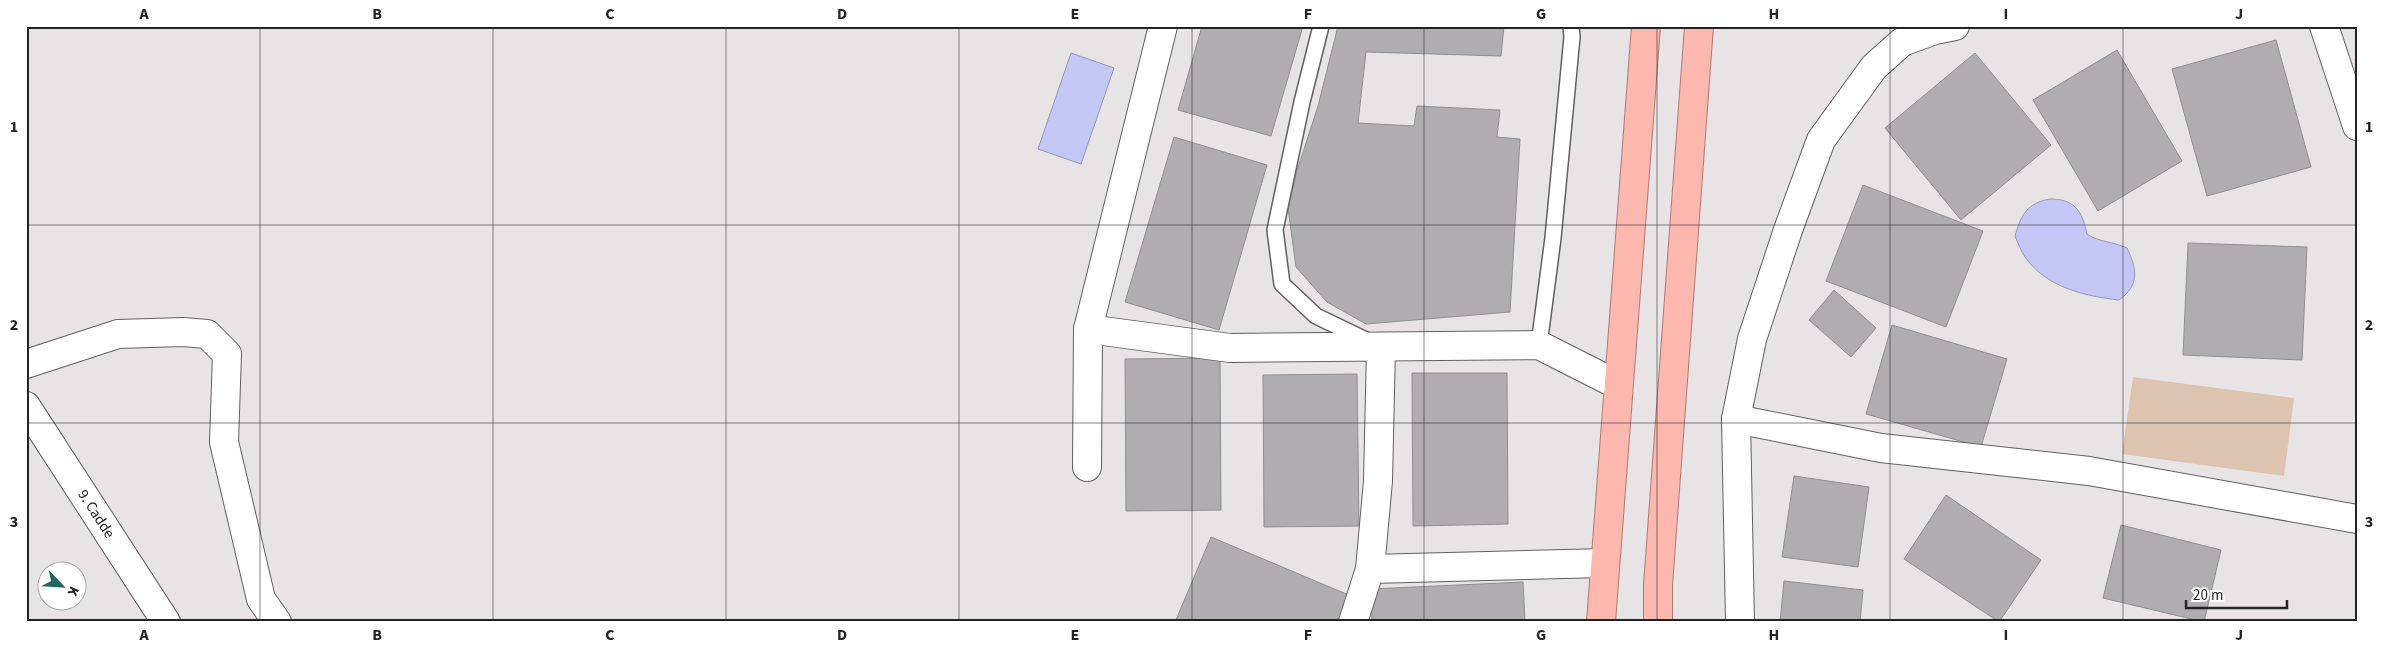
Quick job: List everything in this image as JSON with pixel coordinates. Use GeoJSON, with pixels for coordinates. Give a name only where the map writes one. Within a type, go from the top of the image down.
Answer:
{"type":"FeatureCollection","features":[{"type":"Feature","properties":{"kind":"highway"},"geometry":{"type":"LineString","coordinates":[[1601,622],[1646,26]]}},
{"type":"Feature","properties":{"kind":"highway"},"geometry":{"type":"LineString","coordinates":[[1658,622],[1658,585],[1699,26]]}},
{"type":"Feature","properties":{"kind":"highway"},"geometry":{"type":"LineString","coordinates":[[1658,585],[1667,622]]}},
{"type":"Feature","properties":{"kind":"street"},"geometry":{"type":"LineString","coordinates":[[1086,467],[1088,329],[1163,26]]}},
{"type":"Feature","properties":{"kind":"street"},"geometry":{"type":"LineString","coordinates":[[1740,622],[1736,419],[1752,338],[1788,230],[1821,140],[1900,34],[1955,26]]}},
{"type":"Feature","properties":{"kind":"street"},"geometry":{"type":"LineString","coordinates":[[2324,26],[2357,126]]}},
{"type":"Feature","properties":{"kind":"street"},"geometry":{"type":"LineString","coordinates":[[1088,329],[1230,348],[1539,345],[1618,385]]}},
{"type":"Feature","properties":{"kind":"street"},"geometry":{"type":"LineString","coordinates":[[26,364],[118,334],[183,332],[208,334],[226,354],[224,442],[261,599],[277,622]]}},
{"type":"Feature","properties":{"kind":"street"},"geometry":{"type":"LineString","coordinates":[[1353,622],[1370,570],[1378,481],[1381,348]]}},
{"type":"Feature","properties":{"kind":"street","name":"9. Cadde"},"geometry":{"type":"LineString","coordinates":[[26,406],[166,622]]}},
{"type":"Feature","properties":{"kind":"street"},"geometry":{"type":"LineString","coordinates":[[1736,419],[1881,448],[2089,471],[2357,519]]}},
{"type":"Feature","properties":{"kind":"street"},"geometry":{"type":"LineString","coordinates":[[1370,570],[1605,563]]}},
{"type":"Feature","properties":{"kind":"lane"},"geometry":{"type":"LineString","coordinates":[[1321,26],[1302,102],[1275,230],[1282,284],[1316,316],[1381,348]]}},
{"type":"Feature","properties":{"kind":"lane"},"geometry":{"type":"LineString","coordinates":[[1539,345],[1553,238],[1572,37],[1571,26]]}},
{"type":"Feature","properties":{"kind":"shaded area"},"geometry":{"type":"Polygon","coordinates":[[[2133,377],[2294,398],[2284,476],[2122,454],[2133,377]]]}},
{"type":"Feature","properties":{"kind":"water"},"geometry":{"type":"Polygon","coordinates":[[[1071,53],[1114,68],[1081,164],[1038,149],[1071,53]]]}},
{"type":"Feature","properties":{"kind":"water"},"geometry":{"type":"Polygon","coordinates":[[[2050,199],[2066,201],[2076,208],[2083,219],[2087,234],[2096,239],[2127,248],[2133,263],[2135,276],[2131,288],[2119,300],[2079,293],[2055,283],[2044,276],[2025,257],[2015,236],[2020,222],[2030,207],[2050,199]]]}},
{"type":"Feature","properties":{"kind":"building"},"geometry":{"type":"Polygon","coordinates":[[[1202,26],[1303,26],[1271,136],[1178,110],[1202,26]]]}},
{"type":"Feature","properties":{"kind":"building"},"geometry":{"type":"Polygon","coordinates":[[[1338,26],[1504,26],[1501,56],[1366,52],[1358,123],[1414,126],[1417,106],[1500,110],[1497,137],[1520,139],[1510,312],[1366,324],[1327,302],[1296,267],[1288,208],[1296,174],[1318,106],[1338,26]]]}},
{"type":"Feature","properties":{"kind":"building"},"geometry":{"type":"Polygon","coordinates":[[[2276,40],[2311,167],[2207,196],[2172,69],[2276,40]]]}},
{"type":"Feature","properties":{"kind":"building"},"geometry":{"type":"Polygon","coordinates":[[[2117,50],[2182,161],[2098,211],[2033,100],[2117,50]]]}},
{"type":"Feature","properties":{"kind":"building"},"geometry":{"type":"Polygon","coordinates":[[[1975,53],[2051,145],[1961,220],[1885,128],[1975,53]]]}},
{"type":"Feature","properties":{"kind":"building"},"geometry":{"type":"Polygon","coordinates":[[[1174,137],[1267,165],[1219,330],[1125,302],[1174,137]]]}},
{"type":"Feature","properties":{"kind":"building"},"geometry":{"type":"Polygon","coordinates":[[[1863,185],[1983,231],[1946,327],[1826,281],[1863,185]]]}},
{"type":"Feature","properties":{"kind":"building"},"geometry":{"type":"Polygon","coordinates":[[[2188,243],[2307,247],[2302,360],[2183,355],[2188,243]]]}},
{"type":"Feature","properties":{"kind":"building"},"geometry":{"type":"Polygon","coordinates":[[[1834,290],[1876,328],[1851,357],[1809,320],[1834,290]]]}},
{"type":"Feature","properties":{"kind":"building"},"geometry":{"type":"Polygon","coordinates":[[[1892,325],[2007,359],[1981,447],[1866,414],[1892,325]]]}},
{"type":"Feature","properties":{"kind":"building"},"geometry":{"type":"Polygon","coordinates":[[[1220,358],[1221,510],[1126,511],[1125,359],[1220,358]]]}},
{"type":"Feature","properties":{"kind":"building"},"geometry":{"type":"Polygon","coordinates":[[[1412,373],[1507,373],[1508,524],[1413,526],[1412,373]]]}},
{"type":"Feature","properties":{"kind":"building"},"geometry":{"type":"Polygon","coordinates":[[[1357,374],[1359,526],[1264,527],[1263,375],[1357,374]]]}},
{"type":"Feature","properties":{"kind":"building"},"geometry":{"type":"Polygon","coordinates":[[[1794,476],[1869,487],[1858,567],[1782,557],[1794,476]]]}},
{"type":"Feature","properties":{"kind":"building"},"geometry":{"type":"Polygon","coordinates":[[[1946,495],[2041,560],[1999,622],[1904,559],[1946,495]]]}},
{"type":"Feature","properties":{"kind":"building"},"geometry":{"type":"Polygon","coordinates":[[[2121,525],[2221,550],[2204,622],[2103,598],[2121,525]]]}},
{"type":"Feature","properties":{"kind":"building"},"geometry":{"type":"Polygon","coordinates":[[[1211,537],[1351,596],[1340,622],[1175,622],[1211,537]]]}},
{"type":"Feature","properties":{"kind":"building"},"geometry":{"type":"Polygon","coordinates":[[[1784,581],[1863,590],[1860,622],[1780,622],[1784,581]]]}},
{"type":"Feature","properties":{"kind":"building"},"geometry":{"type":"Polygon","coordinates":[[[1523,582],[1525,622],[1372,622],[1371,589],[1523,582]]]}}]}
